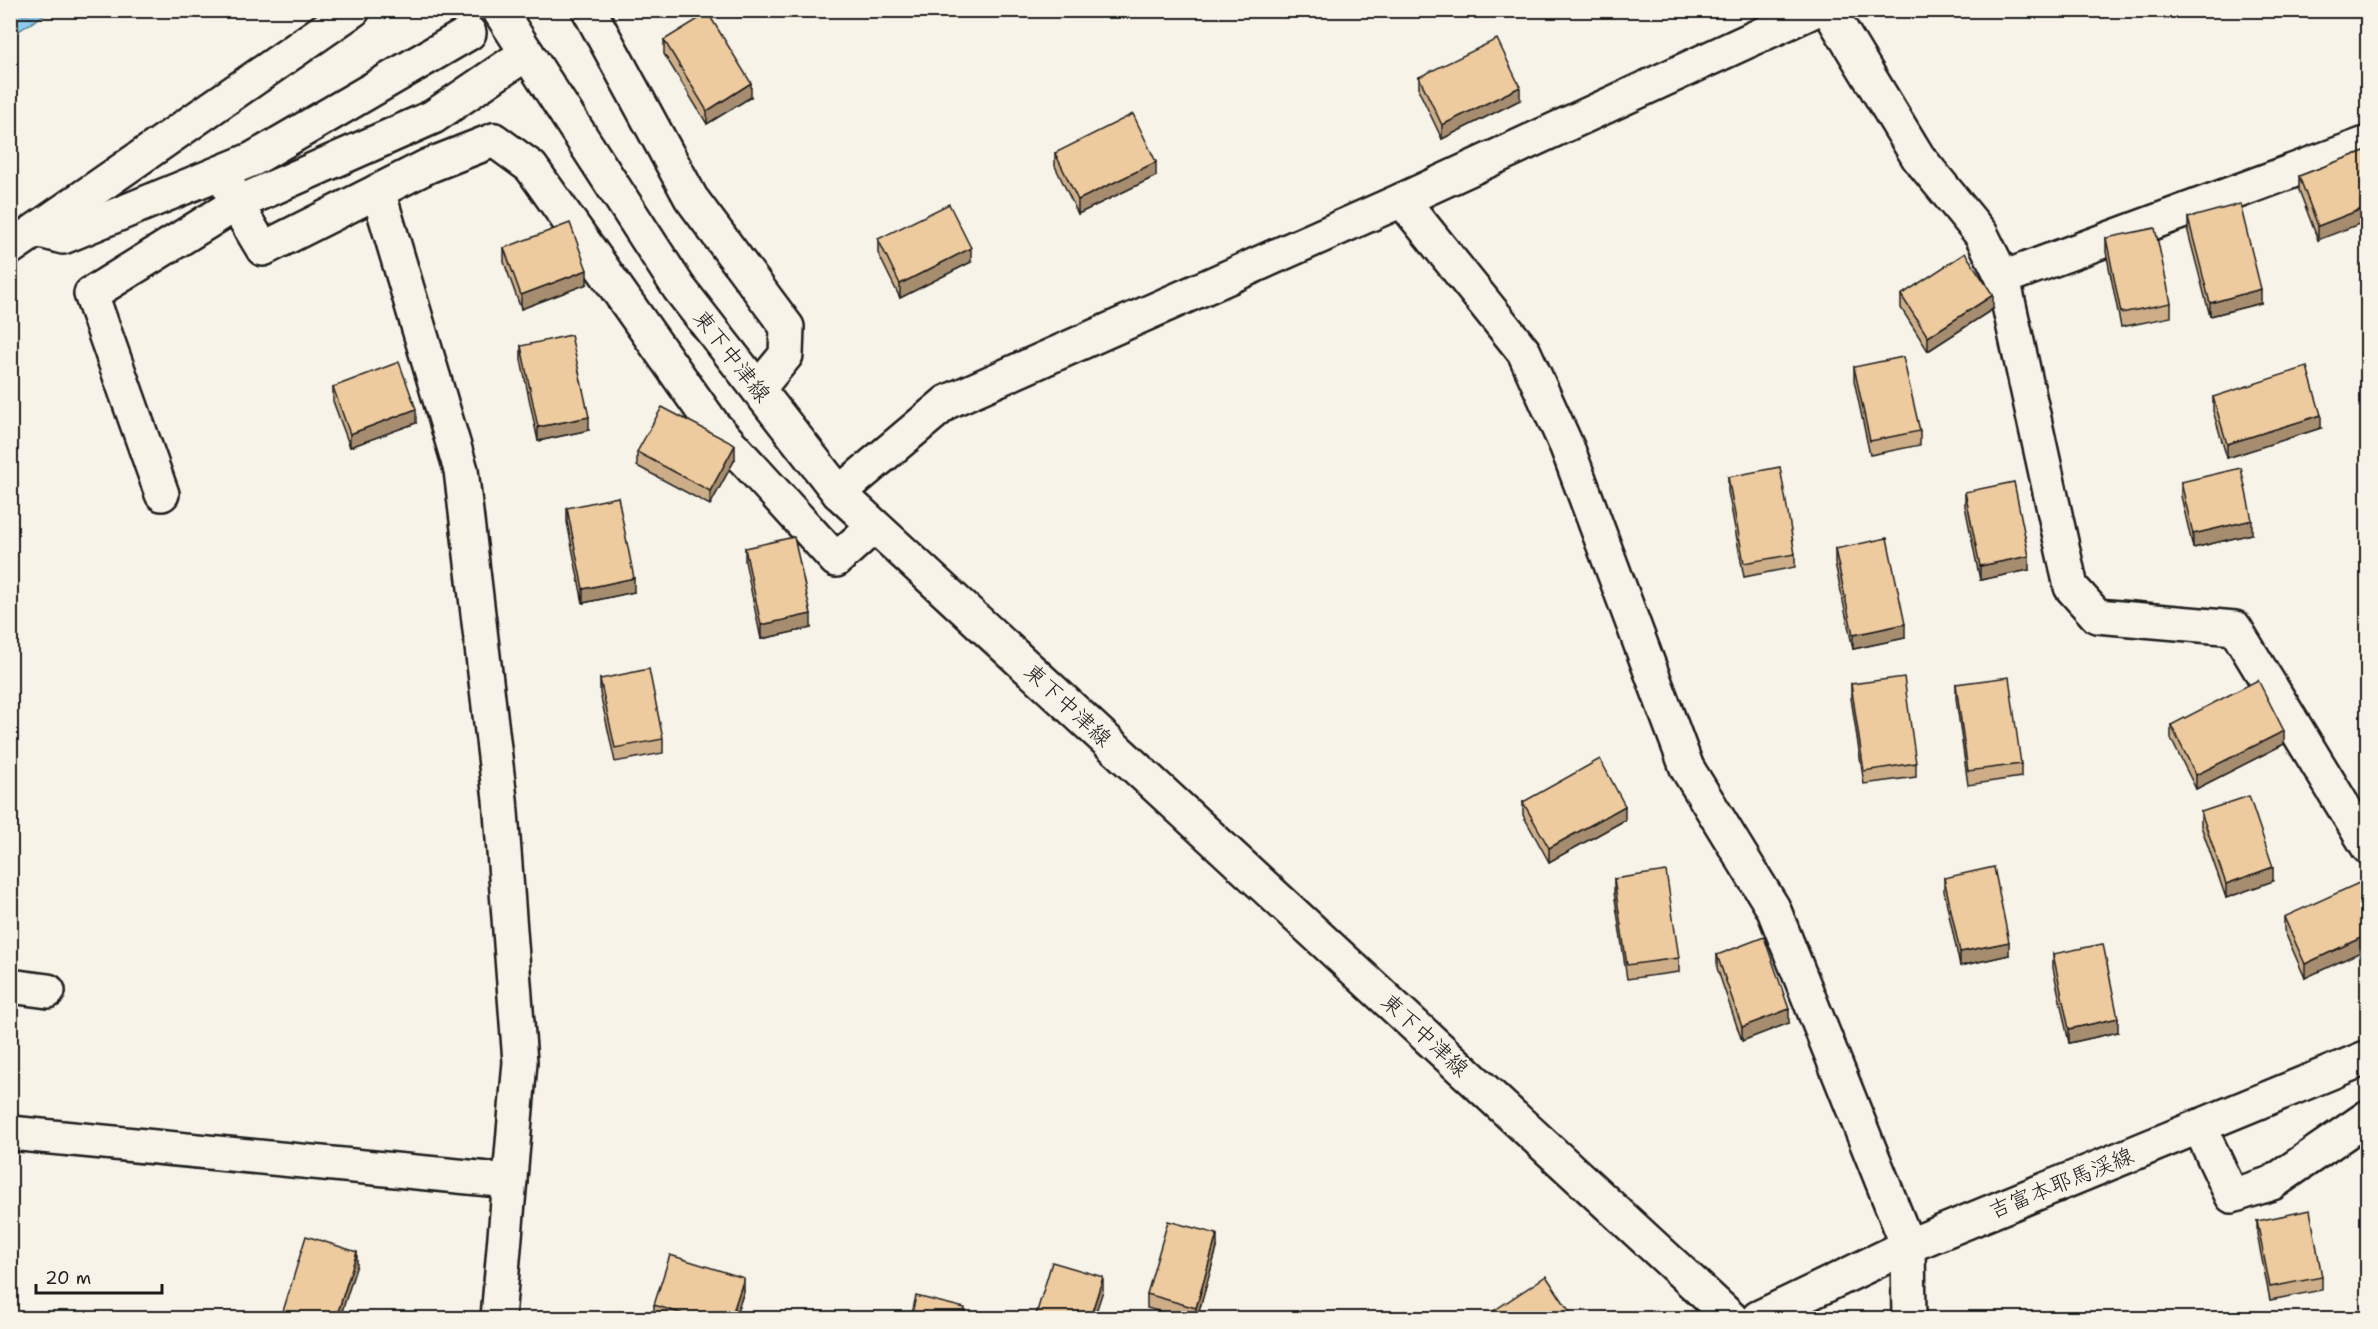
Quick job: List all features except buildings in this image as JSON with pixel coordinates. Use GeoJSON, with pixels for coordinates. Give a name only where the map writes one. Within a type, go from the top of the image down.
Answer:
{"type":"FeatureCollection","features":[{"type":"Feature","properties":{"kind":"street"},"geometry":{"type":"LineString","coordinates":[[24,239],[353,10]]}},
{"type":"Feature","properties":{"kind":"street","name":"東下中津線"},"geometry":{"type":"LineString","coordinates":[[499,10],[679,288],[839,493],[1731,1318]]}},
{"type":"Feature","properties":{"kind":"street"},"geometry":{"type":"LineString","coordinates":[[588,10],[690,198],[787,327],[786,356],[758,389]]}},
{"type":"Feature","properties":{"kind":"street"},"geometry":{"type":"LineString","coordinates":[[839,493],[947,402],[1402,200],[1815,10]]}},
{"type":"Feature","properties":{"kind":"street"},"geometry":{"type":"LineString","coordinates":[[1828,10],[1918,157],[1981,234],[2003,278],[2072,587],[2097,616],[2235,628],[2367,847]]}},
{"type":"Feature","properties":{"kind":"street"},"geometry":{"type":"LineString","coordinates":[[24,239],[63,237],[253,159],[469,33]]}},
{"type":"Feature","properties":{"kind":"street"},"geometry":{"type":"LineString","coordinates":[[162,494],[91,294],[236,204],[433,117],[526,53]]}},
{"type":"Feature","properties":{"kind":"street"},"geometry":{"type":"LineString","coordinates":[[223,171],[236,204],[263,249],[428,166],[494,140],[531,167],[712,425],[836,560],[874,526]]}},
{"type":"Feature","properties":{"kind":"street"},"geometry":{"type":"LineString","coordinates":[[2003,278],[2367,142]]}},
{"type":"Feature","properties":{"kind":"street"},"geometry":{"type":"LineString","coordinates":[[378,191],[461,470],[500,799],[520,1062],[498,1318]]}},
{"type":"Feature","properties":{"kind":"street"},"geometry":{"type":"LineString","coordinates":[[1402,200],[1524,352],[1567,447],[1687,768],[1773,908],[1908,1246],[1910,1318]]}},
{"type":"Feature","properties":{"kind":"street"},"geometry":{"type":"LineString","coordinates":[[10,986],[48,991]]}},
{"type":"Feature","properties":{"kind":"street","name":"吉富本耶馬渓線"},"geometry":{"type":"LineString","coordinates":[[1758,1318],[1908,1246],[2367,1057]]}},
{"type":"Feature","properties":{"kind":"street"},"geometry":{"type":"LineString","coordinates":[[2199,1126],[2232,1196],[2272,1183],[2367,1117]]}},
{"type":"Feature","properties":{"kind":"street"},"geometry":{"type":"LineString","coordinates":[[10,1133],[510,1181]]}},
{"type":"Feature","properties":{"kind":"water"},"geometry":{"type":"Polygon","coordinates":[[[11,10],[50,10],[50,11],[11,36],[11,10]]]}}]}
